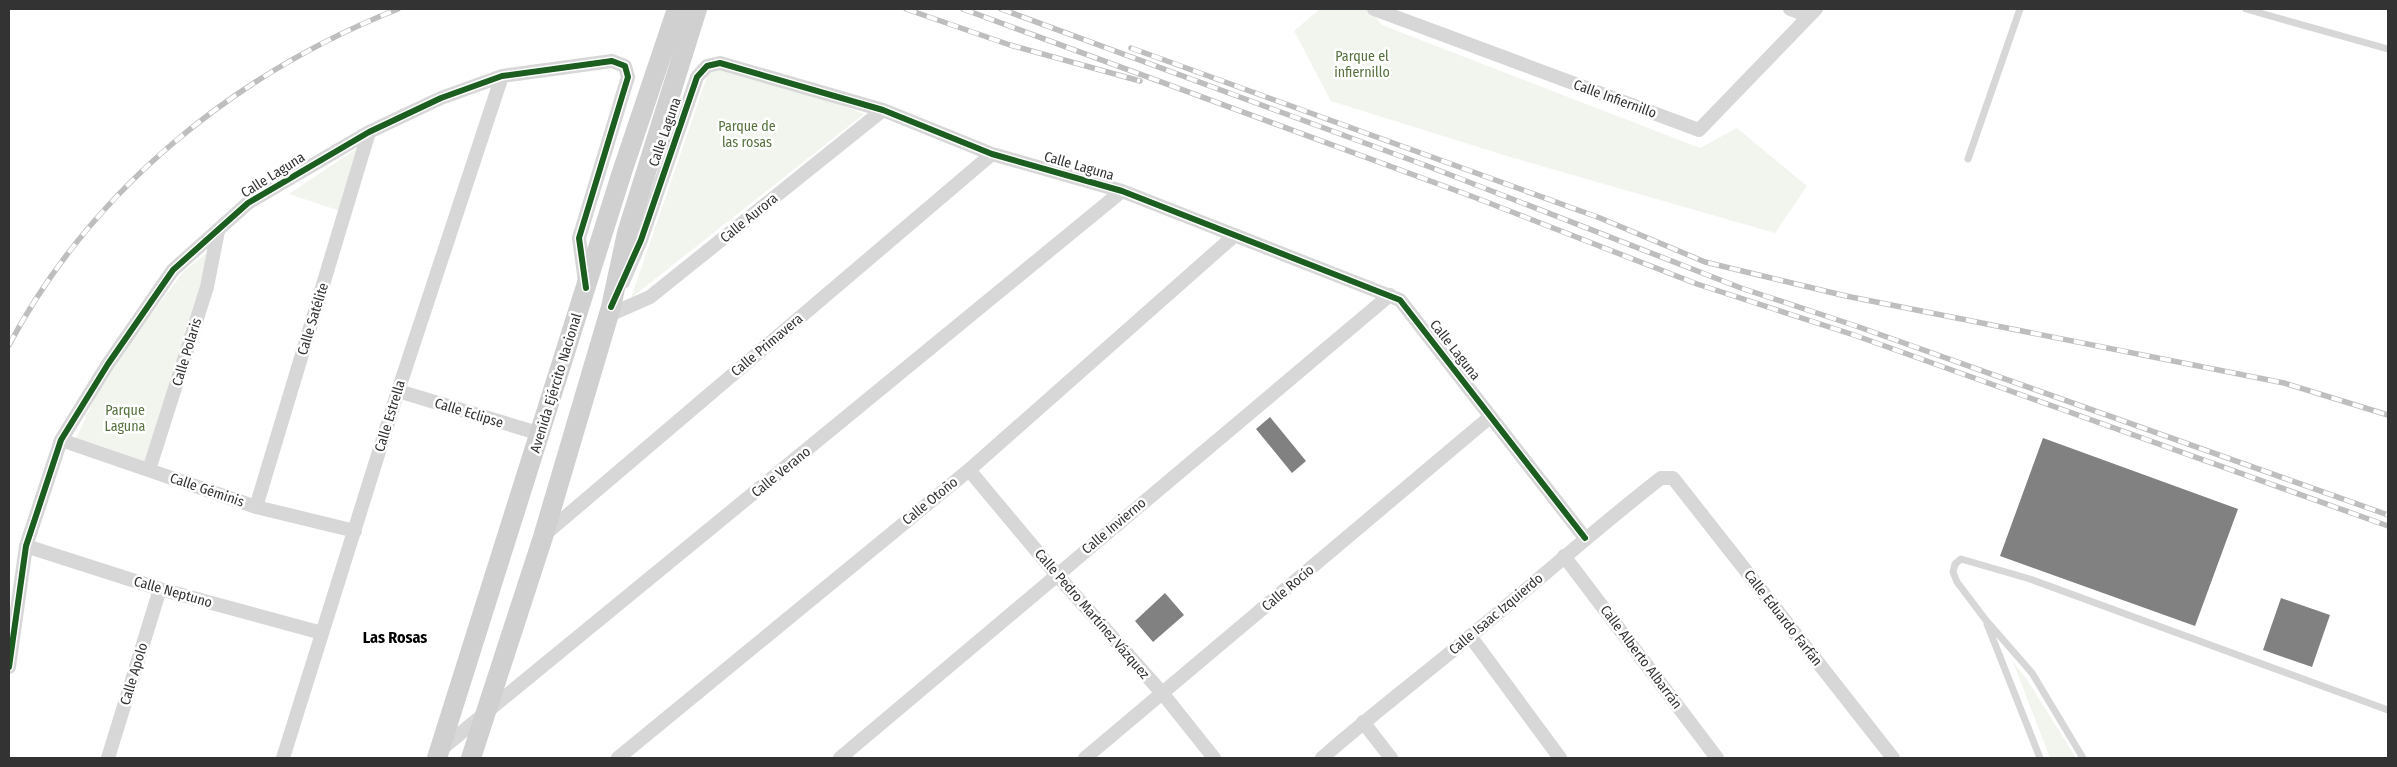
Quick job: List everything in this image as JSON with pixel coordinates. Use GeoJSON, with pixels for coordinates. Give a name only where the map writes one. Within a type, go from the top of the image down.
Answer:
{"type":"FeatureCollection","features":[{"type":"Feature","properties":{"kind":"main road","name":"Avenida Ejército Nacional"},"geometry":{"type":"LineString","coordinates":[[438,755],[660,55],[677,9]]}},
{"type":"Feature","properties":{"kind":"main road"},"geometry":{"type":"LineString","coordinates":[[471,758],[543,537],[610,311],[627,233],[697,9]]}},
{"type":"Feature","properties":{"kind":"street","name":"Calle Infiernillo"},"geometry":{"type":"LineString","coordinates":[[1374,9],[1699,130],[1813,12]]}},
{"type":"Feature","properties":{"kind":"street"},"geometry":{"type":"LineString","coordinates":[[1790,9],[1813,12]]}},
{"type":"Feature","properties":{"kind":"street","name":"Calle Laguna"},"geometry":{"type":"LineString","coordinates":[[9,667],[26,546],[62,440],[108,364],[173,270],[248,203],[369,132],[441,98],[502,76],[612,60],[625,66],[628,77],[579,238],[586,288]]}},
{"type":"Feature","properties":{"kind":"street","name":"Calle Laguna"},"geometry":{"type":"LineString","coordinates":[[610,311],[641,240],[697,77],[707,66],[720,63],[883,110],[992,154],[1122,191],[1400,300],[1585,538]]}},
{"type":"Feature","properties":{"kind":"street","name":"Calle Estrella"},"geometry":{"type":"LineString","coordinates":[[284,758],[398,391],[502,76]]}},
{"type":"Feature","properties":{"kind":"street","name":"Calle Aurora"},"geometry":{"type":"LineString","coordinates":[[610,311],[650,297],[883,110]]}},
{"type":"Feature","properties":{"kind":"street","name":"Calle Satélite"},"geometry":{"type":"LineString","coordinates":[[256,507],[369,132]]}},
{"type":"Feature","properties":{"kind":"street","name":"Calle Primavera"},"geometry":{"type":"LineString","coordinates":[[543,537],[992,154]]}},
{"type":"Feature","properties":{"kind":"street","name":"Calle Verano"},"geometry":{"type":"LineString","coordinates":[[438,755],[484,715],[1122,191]]}},
{"type":"Feature","properties":{"kind":"street","name":"Calle Polaris"},"geometry":{"type":"LineString","coordinates":[[149,470],[207,287],[218,231]]}},
{"type":"Feature","properties":{"kind":"street","name":"Calle Otoño"},"geometry":{"type":"LineString","coordinates":[[618,758],[969,470],[1235,235]]}},
{"type":"Feature","properties":{"kind":"street","name":"Calle Invierno"},"geometry":{"type":"LineString","coordinates":[[840,758],[1056,574],[1390,295]]}},
{"type":"Feature","properties":{"kind":"street","name":"Calle Eclipse"},"geometry":{"type":"LineString","coordinates":[[398,391],[541,434]]}},
{"type":"Feature","properties":{"kind":"street","name":"Calle Rocío"},"geometry":{"type":"LineString","coordinates":[[1085,758],[1490,417]]}},
{"type":"Feature","properties":{"kind":"street","name":"Calle Géminis"},"geometry":{"type":"LineString","coordinates":[[62,440],[256,507],[355,531]]}},
{"type":"Feature","properties":{"kind":"street","name":"Calle Pedro Martínez Vázquez"},"geometry":{"type":"LineString","coordinates":[[969,470],[1056,574],[1163,694],[1214,758]]}},
{"type":"Feature","properties":{"kind":"street","name":"Calle Isaac Izquierdo"},"geometry":{"type":"LineString","coordinates":[[1322,758],[1585,538],[1661,478],[1673,478]]}},
{"type":"Feature","properties":{"kind":"street","name":"Calle Eduardo Farfán"},"geometry":{"type":"LineString","coordinates":[[1673,478],[1893,758]]}},
{"type":"Feature","properties":{"kind":"street","name":"Calle Neptuno"},"geometry":{"type":"LineString","coordinates":[[26,546],[160,589],[322,633]]}},
{"type":"Feature","properties":{"kind":"street","name":"Calle Alberto Albarrán"},"geometry":{"type":"LineString","coordinates":[[1564,556],[1717,758]]}},
{"type":"Feature","properties":{"kind":"street","name":"Calle Apolo"},"geometry":{"type":"LineString","coordinates":[[108,758],[160,589]]}},
{"type":"Feature","properties":{"kind":"street"},"geometry":{"type":"LineString","coordinates":[[1470,636],[1560,758]]}},
{"type":"Feature","properties":{"kind":"street"},"geometry":{"type":"LineString","coordinates":[[1363,722],[1391,758]]}},
{"type":"Feature","properties":{"kind":"lane"},"geometry":{"type":"LineString","coordinates":[[1968,159],[2020,9]]}},
{"type":"Feature","properties":{"kind":"lane"},"geometry":{"type":"LineString","coordinates":[[2246,9],[2388,49]]}},
{"type":"Feature","properties":{"kind":"lane"},"geometry":{"type":"LineString","coordinates":[[2083,758],[2032,673],[1985,620],[1958,582],[1953,572],[1955,564],[1961,559],[2030,579],[2388,710]]}},
{"type":"Feature","properties":{"kind":"lane"},"geometry":{"type":"LineString","coordinates":[[1985,620],[2040,758]]}},
{"type":"Feature","properties":{"kind":"green space","name":"Parque el infiernillo"},"geometry":{"type":"Polygon","coordinates":[[[1320,9],[1369,9],[1382,25],[1700,148],[1737,128],[1807,186],[1775,233],[1507,156],[1331,101],[1294,31],[1320,9]]]}},
{"type":"Feature","properties":{"kind":"green space","name":"Parque de las rosas"},"geometry":{"type":"Polygon","coordinates":[[[710,68],[786,85],[864,114],[631,298],[710,68]]]}},
{"type":"Feature","properties":{"kind":"green space"},"geometry":{"type":"Polygon","coordinates":[[[359,147],[340,211],[289,194],[359,147]]]}},
{"type":"Feature","properties":{"kind":"green space","name":"Parque Laguna"},"geometry":{"type":"Polygon","coordinates":[[[206,254],[205,288],[147,467],[75,440],[95,398],[136,334],[185,270],[206,254]]]}},
{"type":"Feature","properties":{"kind":"green space"},"geometry":{"type":"Polygon","coordinates":[[[2013,662],[2026,678],[2076,758],[2050,758],[2013,662]]]}},
{"type":"Feature","properties":{"kind":"building"},"geometry":{"type":"Polygon","coordinates":[[[1270,417],[1306,461],[1292,473],[1256,429],[1270,417]]]}},
{"type":"Feature","properties":{"kind":"building"},"geometry":{"type":"Polygon","coordinates":[[[2043,438],[2238,509],[2195,626],[2000,556],[2043,438]]]}},
{"type":"Feature","properties":{"kind":"building"},"geometry":{"type":"Polygon","coordinates":[[[1165,593],[1184,615],[1153,642],[1135,621],[1165,593]]]}},
{"type":"Feature","properties":{"kind":"building"},"geometry":{"type":"Polygon","coordinates":[[[2281,598],[2330,615],[2312,667],[2263,650],[2281,598]]]}},
{"type":"Feature","properties":{"kind":"railway"},"geometry":{"type":"LineString","coordinates":[[9,345],[43,288],[82,236],[126,187],[174,142],[226,102],[281,67],[338,35],[398,9]]}},
{"type":"Feature","properties":{"kind":"railway"},"geometry":{"type":"LineString","coordinates":[[906,9],[1010,45],[1140,81]]}},
{"type":"Feature","properties":{"kind":"railway"},"geometry":{"type":"LineString","coordinates":[[963,9],[1471,196],[1697,284],[1854,335],[2388,526]]}},
{"type":"Feature","properties":{"kind":"railway"},"geometry":{"type":"LineString","coordinates":[[1001,9],[1430,167],[1741,288],[1856,326],[2388,515]]}},
{"type":"Feature","properties":{"kind":"railway"},"geometry":{"type":"LineString","coordinates":[[1131,48],[1600,218],[1705,262],[1846,296],[2284,383],[2388,415]]}},
{"type":"Feature","properties":{"kind":"cycle path"},"geometry":{"type":"LineString","coordinates":[[9,667],[26,546],[61,440],[108,364],[173,270],[248,203],[369,132],[441,98],[502,76],[612,61],[625,66],[628,77],[579,238],[586,288]]}},
{"type":"Feature","properties":{"kind":"cycle path"},"geometry":{"type":"LineString","coordinates":[[611,307],[641,240],[697,77],[707,66],[720,63],[883,110],[992,154],[1122,191],[1400,300],[1585,538]]}},
{"type":"Feature","properties":{"kind":"district","name":"Las Rosas"},"geometry":{"type":"Point","coordinates":[395,637]}}]}
